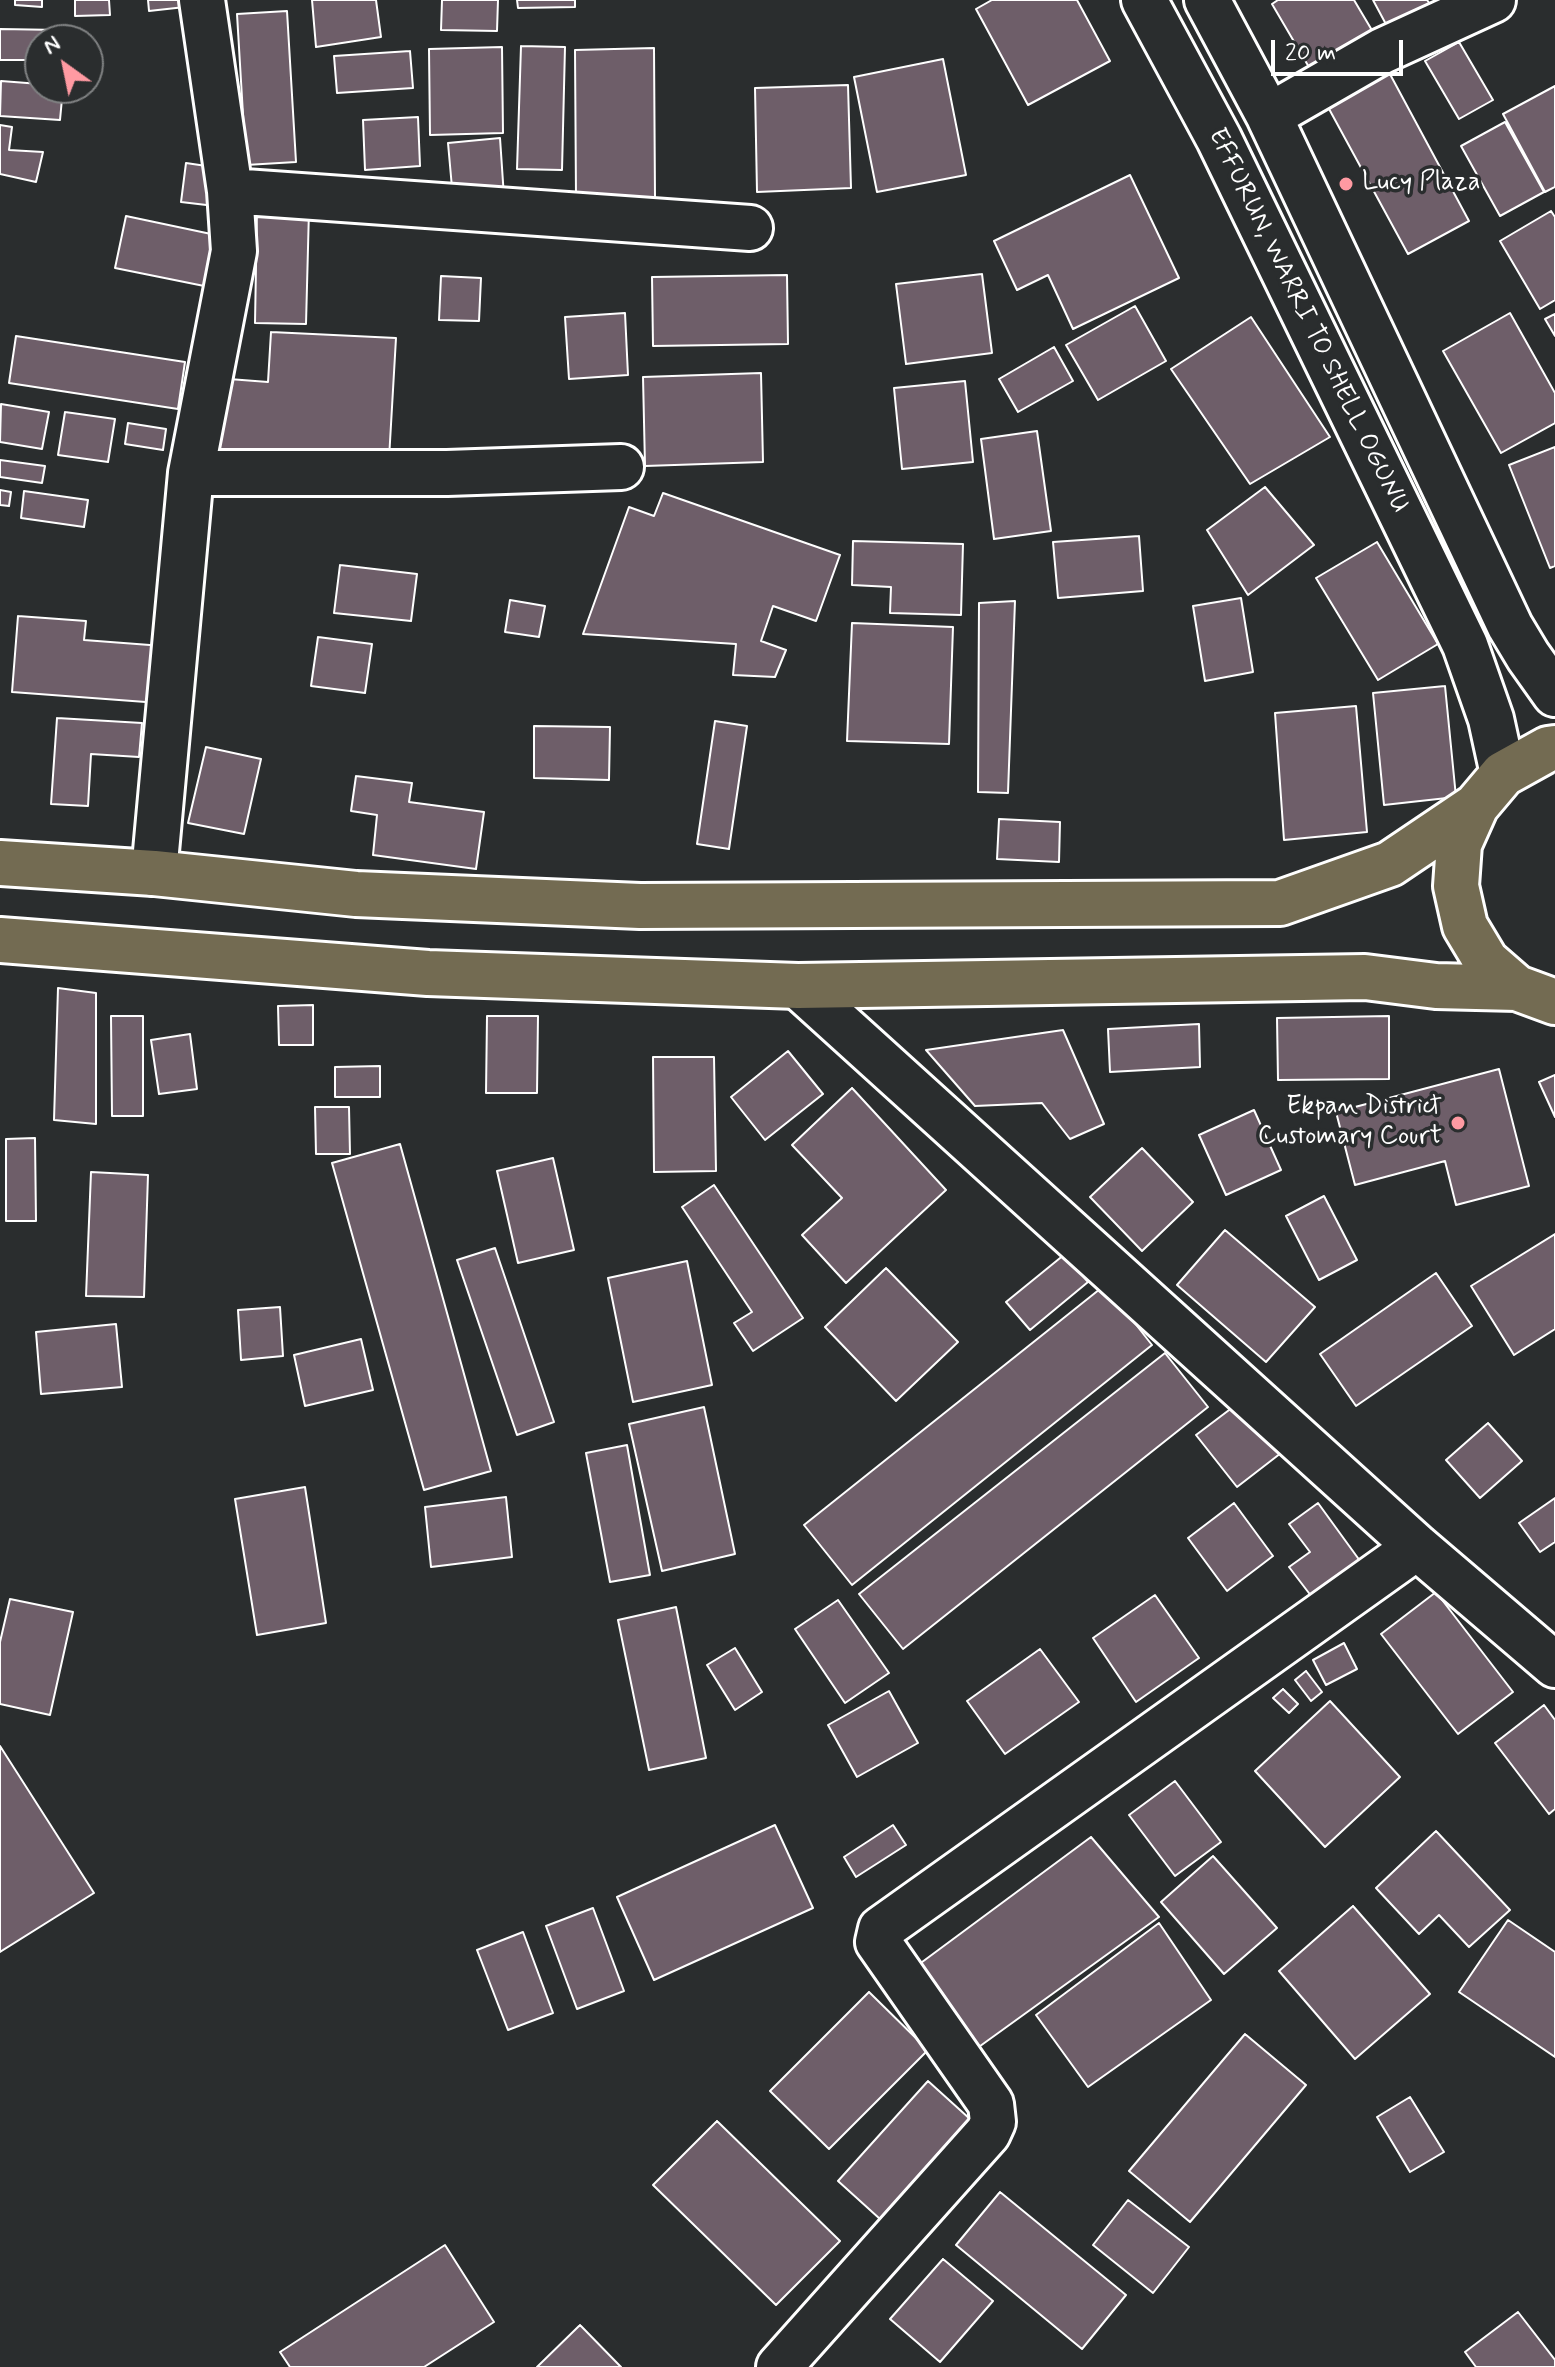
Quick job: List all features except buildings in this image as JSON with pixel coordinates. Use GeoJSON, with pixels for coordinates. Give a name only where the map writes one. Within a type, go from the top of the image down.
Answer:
{"type":"FeatureCollection","features":[{"type":"Feature","properties":{"kind":"main road"},"geometry":{"type":"LineString","coordinates":[[0,863],[154,873],[356,894],[640,906],[1280,903],[1390,864],[1489,790],[1548,749],[1555,748]]}},
{"type":"Feature","properties":{"kind":"main road"},"geometry":{"type":"LineString","coordinates":[[1489,790],[1459,844],[1456,886],[1465,926],[1486,961],[1536,995]]}},
{"type":"Feature","properties":{"kind":"main road"},"geometry":{"type":"LineString","coordinates":[[0,940],[428,973],[798,986],[1365,977],[1536,995]]}},
{"type":"Feature","properties":{"kind":"street"},"geometry":{"type":"LineString","coordinates":[[154,873],[191,473],[234,251],[230,191],[202,0]]}},
{"type":"Feature","properties":{"kind":"street","name":"EFFURUN, WARRI TO SHELL OGUNU"},"geometry":{"type":"LineString","coordinates":[[1144,0],[1226,153],[1465,645],[1491,719],[1489,790]]}},
{"type":"Feature","properties":{"kind":"street","name":"EFFURUN, WARRI TO SHELL OGUNU"},"geometry":{"type":"LineString","coordinates":[[1207,0],[1269,116],[1510,626],[1555,694]]}},
{"type":"Feature","properties":{"kind":"street"},"geometry":{"type":"LineString","coordinates":[[1269,116],[1382,51],[1493,0]]}},
{"type":"Feature","properties":{"kind":"street"},"geometry":{"type":"LineString","coordinates":[[230,191],[750,228]]}},
{"type":"Feature","properties":{"kind":"street"},"geometry":{"type":"LineString","coordinates":[[191,473],[447,473],[621,467]]}},
{"type":"Feature","properties":{"kind":"street"},"geometry":{"type":"LineString","coordinates":[[798,986],[1417,1547],[1555,1665]]}},
{"type":"Feature","properties":{"kind":"street"},"geometry":{"type":"LineString","coordinates":[[779,2367],[988,2133],[993,2122],[991,2104],[878,1942],[881,1929],[1417,1547]]}},
{"type":"Feature","properties":{"kind":"place","name":"Lucy Plaza"},"geometry":{"type":"Point","coordinates":[1346,184]}},
{"type":"Feature","properties":{"kind":"place","name":"Ekpan District Customary Court"},"geometry":{"type":"Point","coordinates":[1458,1123]}}]}
